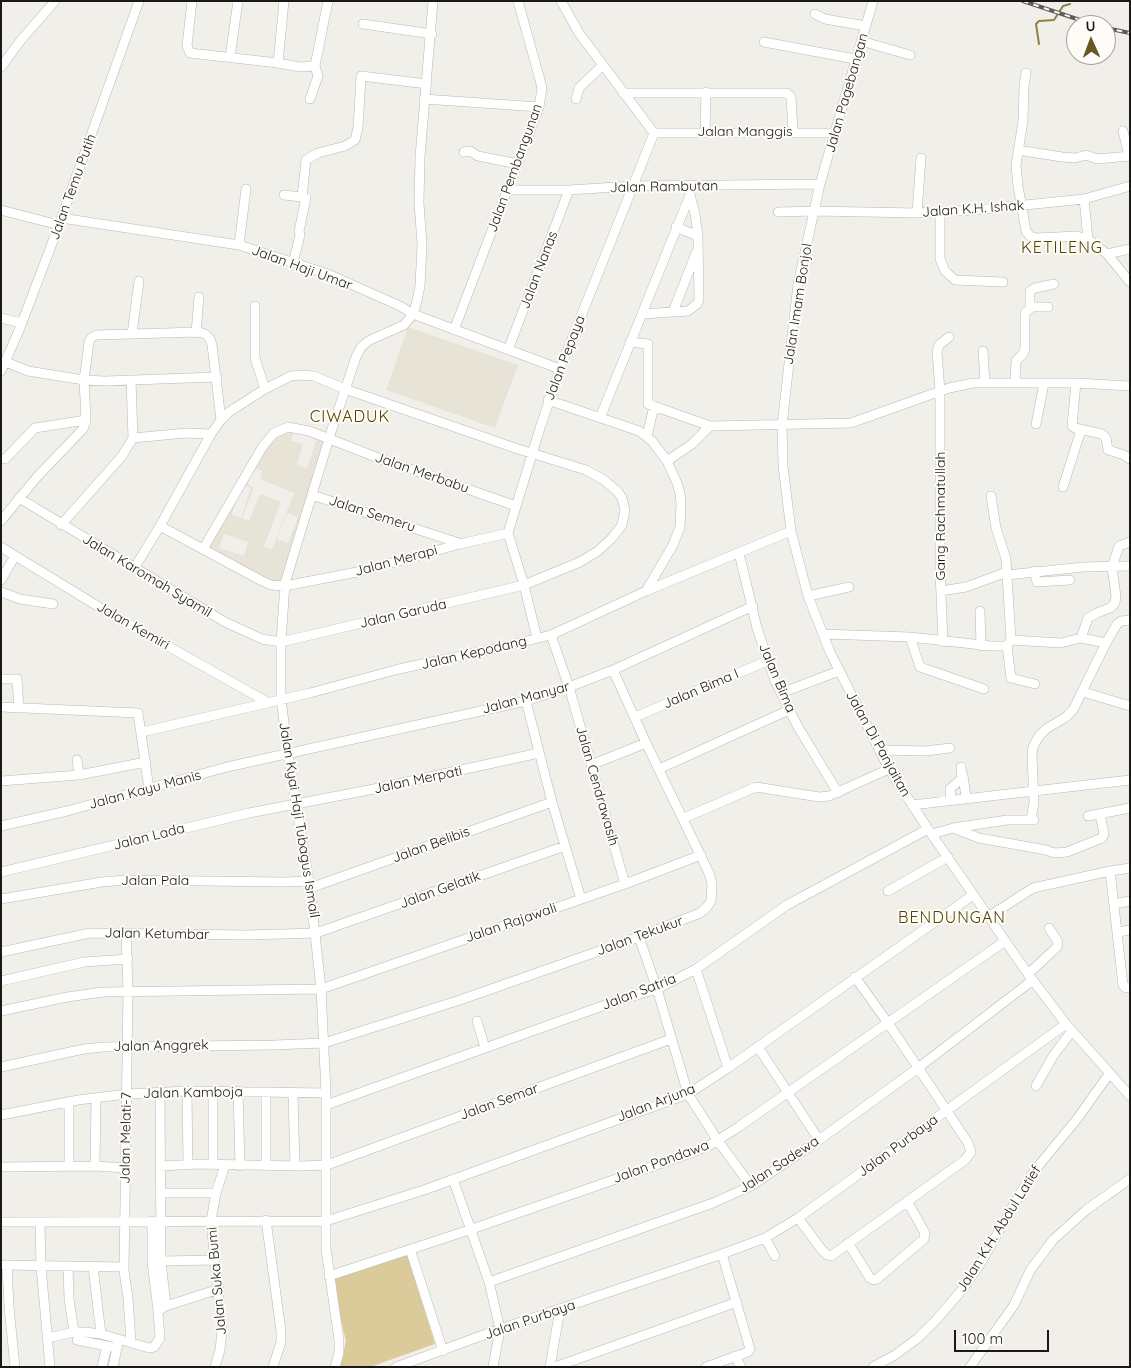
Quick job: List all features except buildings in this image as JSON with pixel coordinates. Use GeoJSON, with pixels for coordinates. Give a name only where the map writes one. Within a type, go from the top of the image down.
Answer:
{"type":"FeatureCollection","features":[{"type":"Feature","properties":{"kind":"street"},"geometry":{"type":"LineString","coordinates":[[1,67],[21,40],[55,1]]}},
{"type":"Feature","properties":{"kind":"street","name":"Jalan Temu Putih"},"geometry":{"type":"LineString","coordinates":[[1,371],[22,323],[60,222],[139,1]]}},
{"type":"Feature","properties":{"kind":"street"},"geometry":{"type":"LineString","coordinates":[[192,1],[188,51],[300,67],[315,66]]}},
{"type":"Feature","properties":{"kind":"street"},"geometry":{"type":"LineString","coordinates":[[230,57],[238,1]]}},
{"type":"Feature","properties":{"kind":"street"},"geometry":{"type":"LineString","coordinates":[[278,63],[284,1]]}},
{"type":"Feature","properties":{"kind":"street"},"geometry":{"type":"LineString","coordinates":[[310,99],[318,76],[315,66],[328,1]]}},
{"type":"Feature","properties":{"kind":"street"},"geometry":{"type":"LineString","coordinates":[[413,314],[417,301],[422,265],[420,194],[424,99],[434,1]]}},
{"type":"Feature","properties":{"kind":"street","name":"Jalan Pembangunan"},"geometry":{"type":"LineString","coordinates":[[454,330],[509,190],[539,107],[542,88],[518,1]]}},
{"type":"Feature","properties":{"kind":"street"},"geometry":{"type":"LineString","coordinates":[[561,1],[579,33],[654,133]]}},
{"type":"Feature","properties":{"kind":"street","name":"Jalan Pagebangan"},"geometry":{"type":"LineString","coordinates":[[820,184],[873,1]]}},
{"type":"Feature","properties":{"kind":"street"},"geometry":{"type":"LineString","coordinates":[[815,14],[825,19],[866,26]]}},
{"type":"Feature","properties":{"kind":"street"},"geometry":{"type":"LineString","coordinates":[[363,24],[432,34]]}},
{"type":"Feature","properties":{"kind":"street"},"geometry":{"type":"LineString","coordinates":[[861,41],[910,54]]}},
{"type":"Feature","properties":{"kind":"street"},"geometry":{"type":"LineString","coordinates":[[764,42],[855,59]]}},
{"type":"Feature","properties":{"kind":"street"},"geometry":{"type":"LineString","coordinates":[[576,99],[579,88],[603,65]]}},
{"type":"Feature","properties":{"kind":"street"},"geometry":{"type":"LineString","coordinates":[[1026,73],[1017,174],[1026,231],[1032,237],[1077,236],[1088,239],[1107,254],[1130,282]]}},
{"type":"Feature","properties":{"kind":"street"},"geometry":{"type":"LineString","coordinates":[[302,197],[306,160],[318,152],[353,143],[357,138],[361,76],[427,84]]}},
{"type":"Feature","properties":{"kind":"street"},"geometry":{"type":"LineString","coordinates":[[623,92],[789,93],[791,97],[793,132]]}},
{"type":"Feature","properties":{"kind":"street"},"geometry":{"type":"LineString","coordinates":[[706,92],[706,133]]}},
{"type":"Feature","properties":{"kind":"street"},"geometry":{"type":"LineString","coordinates":[[424,99],[539,107]]}},
{"type":"Feature","properties":{"kind":"street"},"geometry":{"type":"LineString","coordinates":[[1018,150],[1062,158],[1076,158],[1086,155],[1098,159],[1129,156],[1123,131]]}},
{"type":"Feature","properties":{"kind":"street","name":"Jalan Manggis"},"geometry":{"type":"LineString","coordinates":[[654,133],[835,133]]}},
{"type":"Feature","properties":{"kind":"street","name":"Jalan Pepaya"},"geometry":{"type":"LineString","coordinates":[[508,533],[548,400],[654,133]]}},
{"type":"Feature","properties":{"kind":"street"},"geometry":{"type":"LineString","coordinates":[[464,152],[470,151],[478,156],[518,164]]}},
{"type":"Feature","properties":{"kind":"street"},"geometry":{"type":"LineString","coordinates":[[917,213],[921,158]]}},
{"type":"Feature","properties":{"kind":"street","name":"Jalan Rambutan"},"geometry":{"type":"LineString","coordinates":[[509,190],[569,190],[632,186],[690,190],[820,184]]}},
{"type":"Feature","properties":{"kind":"street","name":"Jalan Imam Bonjol"},"geometry":{"type":"LineString","coordinates":[[782,424],[798,284],[820,184]]}},
{"type":"Feature","properties":{"kind":"street","name":"Jalan K.H. Ishak"},"geometry":{"type":"LineString","coordinates":[[778,212],[940,212],[1084,199],[1130,186]]}},
{"type":"Feature","properties":{"kind":"street"},"geometry":{"type":"LineString","coordinates":[[238,245],[246,189]]}},
{"type":"Feature","properties":{"kind":"street","name":"Jalan Nanas"},"geometry":{"type":"LineString","coordinates":[[508,350],[569,190]]}},
{"type":"Feature","properties":{"kind":"street"},"geometry":{"type":"LineString","coordinates":[[600,418],[690,190]]}},
{"type":"Feature","properties":{"kind":"street"},"geometry":{"type":"LineString","coordinates":[[642,314],[688,311],[699,300],[698,236],[690,190]]}},
{"type":"Feature","properties":{"kind":"street"},"geometry":{"type":"LineString","coordinates":[[284,195],[306,198],[299,231],[303,242],[293,263]]}},
{"type":"Feature","properties":{"kind":"street"},"geometry":{"type":"LineString","coordinates":[[1084,199],[1088,239]]}},
{"type":"Feature","properties":{"kind":"street","name":"Jalan Haji Umar"},"geometry":{"type":"LineString","coordinates":[[1,210],[60,222],[238,245],[328,274],[400,306],[413,314],[560,369]]}},
{"type":"Feature","properties":{"kind":"street"},"geometry":{"type":"LineString","coordinates":[[940,212],[940,259],[944,270],[955,280],[1003,282]]}},
{"type":"Feature","properties":{"kind":"street"},"geometry":{"type":"LineString","coordinates":[[676,227],[698,236]]}},
{"type":"Feature","properties":{"kind":"street"},"geometry":{"type":"LineString","coordinates":[[1107,254],[1130,249]]}},
{"type":"Feature","properties":{"kind":"street"},"geometry":{"type":"LineString","coordinates":[[673,312],[697,250]]}},
{"type":"Feature","properties":{"kind":"street"},"geometry":{"type":"LineString","coordinates":[[132,334],[139,281]]}},
{"type":"Feature","properties":{"kind":"street"},"geometry":{"type":"LineString","coordinates":[[1030,308],[1030,290],[1054,284]]}},
{"type":"Feature","properties":{"kind":"street"},"geometry":{"type":"LineString","coordinates":[[196,332],[199,297]]}},
{"type":"Feature","properties":{"kind":"street"},"geometry":{"type":"LineString","coordinates":[[255,306],[254,358],[265,389]]}},
{"type":"Feature","properties":{"kind":"street"},"geometry":{"type":"LineString","coordinates":[[1015,382],[1016,361],[1025,349],[1025,313],[1030,308],[1048,307]]}},
{"type":"Feature","properties":{"kind":"street","name":"Jalan Kyai Haji Tubagus Ismail"},"geometry":{"type":"LineString","coordinates":[[336,1367],[339,1340],[326,1249],[326,1093],[321,989],[310,884],[288,754],[281,699],[281,642],[285,586],[345,389],[362,346],[370,340],[404,325],[413,314]]}},
{"type":"Feature","properties":{"kind":"street"},"geometry":{"type":"LineString","coordinates":[[1,318],[22,323]]}},
{"type":"Feature","properties":{"kind":"street"},"geometry":{"type":"LineString","coordinates":[[1,520],[37,477],[83,429],[86,420],[84,380],[89,342],[96,335],[196,332],[205,334],[210,339],[217,378],[221,420]]}},
{"type":"Feature","properties":{"kind":"street","name":"Gang Rachmatullah"},"geometry":{"type":"LineString","coordinates":[[943,642],[940,572],[940,391],[938,348],[949,337]]}},
{"type":"Feature","properties":{"kind":"street"},"geometry":{"type":"LineString","coordinates":[[630,342],[648,344],[647,402],[710,426],[851,423],[940,391],[967,384],[1015,382],[1129,383]]}},
{"type":"Feature","properties":{"kind":"street"},"geometry":{"type":"LineString","coordinates":[[983,351],[985,383]]}},
{"type":"Feature","properties":{"kind":"street"},"geometry":{"type":"LineString","coordinates":[[6,362],[28,371],[84,380],[217,378]]}},
{"type":"Feature","properties":{"kind":"street","name":"Jalan Garuda"},"geometry":{"type":"LineString","coordinates":[[135,566],[160,526],[210,434],[221,420],[229,412],[265,389],[291,376],[306,374],[345,389],[586,470],[604,480],[622,498],[625,514],[622,525],[612,538],[591,556],[524,585],[281,642]]}},
{"type":"Feature","properties":{"kind":"street"},"geometry":{"type":"LineString","coordinates":[[61,525],[117,463],[133,438],[131,380]]}},
{"type":"Feature","properties":{"kind":"street"},"geometry":{"type":"LineString","coordinates":[[1036,424],[1044,383]]}},
{"type":"Feature","properties":{"kind":"street"},"geometry":{"type":"LineString","coordinates":[[1076,383],[1071,423],[1073,428],[1102,434],[1106,438],[1108,450],[1124,455],[1130,460]]}},
{"type":"Feature","properties":{"kind":"street"},"geometry":{"type":"LineString","coordinates":[[548,400],[627,427],[647,436],[667,461],[678,483],[680,493],[680,527],[673,545],[646,591]]}},
{"type":"Feature","properties":{"kind":"street"},"geometry":{"type":"LineString","coordinates":[[647,436],[654,406]]}},
{"type":"Feature","properties":{"kind":"street"},"geometry":{"type":"LineString","coordinates":[[5,459],[37,427],[86,420]]}},
{"type":"Feature","properties":{"kind":"street","name":"Jalan Di Panjaitan"},"geometry":{"type":"LineString","coordinates":[[782,424],[783,466],[791,531],[808,596],[839,671],[889,769],[912,805],[1030,977],[1069,1027]]}},
{"type":"Feature","properties":{"kind":"street"},"geometry":{"type":"LineString","coordinates":[[667,461],[692,444],[710,426]]}},
{"type":"Feature","properties":{"kind":"street","name":"Jalan Merbabu"},"geometry":{"type":"LineString","coordinates":[[203,549],[263,446],[274,433],[288,427],[298,428],[516,506]]}},
{"type":"Feature","properties":{"kind":"street"},"geometry":{"type":"LineString","coordinates":[[1063,488],[1080,430]]}},
{"type":"Feature","properties":{"kind":"street"},"geometry":{"type":"LineString","coordinates":[[133,438],[186,433],[210,434]]}},
{"type":"Feature","properties":{"kind":"street","name":"Jalan Semeru"},"geometry":{"type":"LineString","coordinates":[[312,495],[460,544]]}},
{"type":"Feature","properties":{"kind":"street"},"geometry":{"type":"LineString","coordinates":[[991,496],[997,534],[1006,556],[1011,678],[1035,684]]}},
{"type":"Feature","properties":{"kind":"street","name":"Jalan Karomah Syamil"},"geometry":{"type":"LineString","coordinates":[[19,498],[61,525],[135,566],[225,622],[262,639],[281,642]]}},
{"type":"Feature","properties":{"kind":"street"},"geometry":{"type":"LineString","coordinates":[[160,526],[266,583],[285,586]]}},
{"type":"Feature","properties":{"kind":"street","name":"Jalan Kepodang"},"geometry":{"type":"LineString","coordinates":[[142,732],[310,693],[399,669],[551,635],[646,591],[791,531]]}},
{"type":"Feature","properties":{"kind":"street"},"geometry":{"type":"LineString","coordinates":[[508,533],[524,585],[537,638]]}},
{"type":"Feature","properties":{"kind":"street","name":"Jalan Merapi"},"geometry":{"type":"LineString","coordinates":[[285,586],[362,571],[508,533]]}},
{"type":"Feature","properties":{"kind":"street"},"geometry":{"type":"LineString","coordinates":[[1081,638],[1088,618],[1110,608],[1115,603],[1116,596],[1112,566],[1119,546],[1130,542]]}},
{"type":"Feature","properties":{"kind":"street","name":"Jalan Kemiri"},"geometry":{"type":"LineString","coordinates":[[1,547],[104,610],[267,702]]}},
{"type":"Feature","properties":{"kind":"street","name":"Jalan Bima"},"geometry":{"type":"LineString","coordinates":[[739,553],[767,661],[789,710],[838,793]]}},
{"type":"Feature","properties":{"kind":"street"},"geometry":{"type":"LineString","coordinates":[[1,580],[15,556]]}},
{"type":"Feature","properties":{"kind":"street"},"geometry":{"type":"LineString","coordinates":[[941,591],[983,582],[1007,574],[1083,567],[1130,566]]}},
{"type":"Feature","properties":{"kind":"street"},"geometry":{"type":"LineString","coordinates":[[1034,572],[1037,582],[1070,580]]}},
{"type":"Feature","properties":{"kind":"street"},"geometry":{"type":"LineString","coordinates":[[808,596],[849,587]]}},
{"type":"Feature","properties":{"kind":"street"},"geometry":{"type":"LineString","coordinates":[[1,592],[20,599],[53,604]]}},
{"type":"Feature","properties":{"kind":"street","name":"Jalan Manyar"},"geometry":{"type":"LineString","coordinates":[[288,754],[526,701],[613,670],[752,606]]}},
{"type":"Feature","properties":{"kind":"street"},"geometry":{"type":"LineString","coordinates":[[980,612],[981,646]]}},
{"type":"Feature","properties":{"kind":"street"},"geometry":{"type":"LineString","coordinates":[[1034,790],[1032,756],[1037,740],[1046,729],[1074,710],[1117,624],[1121,621],[1130,620]]}},
{"type":"Feature","properties":{"kind":"street"},"geometry":{"type":"LineString","coordinates":[[823,634],[910,637],[981,646],[1009,643],[1061,642],[1081,638],[1106,643]]}},
{"type":"Feature","properties":{"kind":"street","name":"Jalan Cendrawasih"},"geometry":{"type":"LineString","coordinates":[[551,635],[569,687],[624,884]]}},
{"type":"Feature","properties":{"kind":"street"},"geometry":{"type":"LineString","coordinates":[[910,637],[920,667],[984,689]]}},
{"type":"Feature","properties":{"kind":"street","name":"Jalan Bima I"},"geometry":{"type":"LineString","coordinates":[[635,717],[767,661]]}},
{"type":"Feature","properties":{"kind":"street","name":"Jalan Tekukur"},"geometry":{"type":"LineString","coordinates":[[324,1043],[460,1000],[639,937],[700,913],[708,907],[711,901],[711,881],[701,855],[646,743],[613,670]]}},
{"type":"Feature","properties":{"kind":"street"},"geometry":{"type":"LineString","coordinates":[[781,693],[839,671]]}},
{"type":"Feature","properties":{"kind":"street"},"geometry":{"type":"LineString","coordinates":[[1,679],[17,679],[19,708]]}},
{"type":"Feature","properties":{"kind":"street"},"geometry":{"type":"LineString","coordinates":[[1083,692],[1130,706]]}},
{"type":"Feature","properties":{"kind":"street"},"geometry":{"type":"LineString","coordinates":[[526,701],[552,802],[581,899]]}},
{"type":"Feature","properties":{"kind":"street"},"geometry":{"type":"LineString","coordinates":[[1,707],[137,713],[142,732],[149,788]]}},
{"type":"Feature","properties":{"kind":"street"},"geometry":{"type":"LineString","coordinates":[[659,769],[789,710]]}},
{"type":"Feature","properties":{"kind":"street"},"geometry":{"type":"LineString","coordinates":[[591,764],[646,743]]}},
{"type":"Feature","properties":{"kind":"street"},"geometry":{"type":"LineString","coordinates":[[880,750],[926,751],[950,748]]}},
{"type":"Feature","properties":{"kind":"street","name":"Jalan Merpati"},"geometry":{"type":"LineString","coordinates":[[297,805],[539,752]]}},
{"type":"Feature","properties":{"kind":"street","name":"Jalan Kayu Manis"},"geometry":{"type":"LineString","coordinates":[[1,826],[67,811],[228,767],[288,754]]}},
{"type":"Feature","properties":{"kind":"street"},"geometry":{"type":"LineString","coordinates":[[78,760],[79,775]]}},
{"type":"Feature","properties":{"kind":"street"},"geometry":{"type":"LineString","coordinates":[[1,781],[79,775],[146,762]]}},
{"type":"Feature","properties":{"kind":"street"},"geometry":{"type":"LineString","coordinates":[[684,818],[756,787],[819,797],[838,793],[889,769]]}},
{"type":"Feature","properties":{"kind":"street"},"geometry":{"type":"LineString","coordinates":[[951,800],[951,787],[962,771],[966,798]]}},
{"type":"Feature","properties":{"kind":"street"},"geometry":{"type":"LineString","coordinates":[[912,805],[1130,780]]}},
{"type":"Feature","properties":{"kind":"street","name":"Jalan Satria"},"geometry":{"type":"LineString","coordinates":[[326,1105],[619,1000],[657,989],[696,969],[787,905],[930,832],[984,822],[1033,820],[1034,790]]}},
{"type":"Feature","properties":{"kind":"street","name":"Jalan Belibis"},"geometry":{"type":"LineString","coordinates":[[310,884],[552,802]]}},
{"type":"Feature","properties":{"kind":"street","name":"Jalan Lada"},"geometry":{"type":"LineString","coordinates":[[1,872],[239,815],[297,805]]}},
{"type":"Feature","properties":{"kind":"street"},"geometry":{"type":"LineString","coordinates":[[1088,816],[1130,808]]}},
{"type":"Feature","properties":{"kind":"street"},"geometry":{"type":"LineString","coordinates":[[953,828],[979,838],[1054,853],[1066,852],[1102,838],[1104,834],[1100,814]]}},
{"type":"Feature","properties":{"kind":"street","name":"Jalan Gelatik"},"geometry":{"type":"LineString","coordinates":[[316,933],[565,846]]}},
{"type":"Feature","properties":{"kind":"street","name":"Jalan Rajawali"},"geometry":{"type":"LineString","coordinates":[[1,1011],[85,994],[128,990],[321,989],[624,884],[701,855]]}},
{"type":"Feature","properties":{"kind":"street"},"geometry":{"type":"LineString","coordinates":[[888,891],[948,857]]}},
{"type":"Feature","properties":{"kind":"street"},"geometry":{"type":"LineString","coordinates":[[988,917],[1033,888],[1130,868]]}},
{"type":"Feature","properties":{"kind":"street"},"geometry":{"type":"LineString","coordinates":[[1110,871],[1118,932],[1125,960],[1122,985],[1126,988],[1130,987]]}},
{"type":"Feature","properties":{"kind":"street","name":"Jalan Pala"},"geometry":{"type":"LineString","coordinates":[[1,900],[82,884],[118,881],[284,882],[310,884]]}},
{"type":"Feature","properties":{"kind":"street","name":"Jalan Arjuna"},"geometry":{"type":"LineString","coordinates":[[1,1222],[326,1221],[453,1179],[688,1094],[728,1068],[973,895]]}},
{"type":"Feature","properties":{"kind":"street"},"geometry":{"type":"LineString","coordinates":[[1114,904],[1130,901]]}},
{"type":"Feature","properties":{"kind":"street","name":"Jalan Sadewa"},"geometry":{"type":"LineString","coordinates":[[489,1282],[713,1203],[751,1186],[819,1140],[918,1068],[1030,977],[1057,947],[1056,937],[1048,928]]}},
{"type":"Feature","properties":{"kind":"street"},"geometry":{"type":"LineString","coordinates":[[1118,932],[1130,930]]}},
{"type":"Feature","properties":{"kind":"street","name":"Jalan Ketumbar"},"geometry":{"type":"LineString","coordinates":[[1,952],[80,934],[247,935],[316,933]]}},
{"type":"Feature","properties":{"kind":"street","name":"Jalan Melati-7"},"geometry":{"type":"LineString","coordinates":[[126,934],[128,990],[124,1267],[131,1342]]}},
{"type":"Feature","properties":{"kind":"street"},"geometry":{"type":"LineString","coordinates":[[639,937],[657,989],[688,1094],[718,1141],[751,1186]]}},
{"type":"Feature","properties":{"kind":"street","name":"Jalan Pandawa"},"geometry":{"type":"LineString","coordinates":[[329,1276],[694,1152],[718,1141],[788,1094],[1005,940]]}},
{"type":"Feature","properties":{"kind":"street"},"geometry":{"type":"LineString","coordinates":[[1,981],[76,964],[128,959]]}},
{"type":"Feature","properties":{"kind":"street"},"geometry":{"type":"LineString","coordinates":[[696,969],[728,1068]]}},
{"type":"Feature","properties":{"kind":"street"},"geometry":{"type":"LineString","coordinates":[[798,1218],[827,1255],[831,1256],[970,1156],[971,1148],[856,978]]}},
{"type":"Feature","properties":{"kind":"street"},"geometry":{"type":"LineString","coordinates":[[477,1021],[485,1048]]}},
{"type":"Feature","properties":{"kind":"street"},"geometry":{"type":"LineString","coordinates":[[1036,1086],[1069,1027],[1130,1096]]}},
{"type":"Feature","properties":{"kind":"street","name":"Jalan Purbaya"},"geometry":{"type":"LineString","coordinates":[[396,1367],[500,1329],[560,1310],[765,1238],[798,1218],[947,1111],[1069,1027]]}},
{"type":"Feature","properties":{"kind":"street","name":"Jalan Semar"},"geometry":{"type":"LineString","coordinates":[[161,1166],[327,1165],[671,1039]]}},
{"type":"Feature","properties":{"kind":"street","name":"Jalan Anggrek"},"geometry":{"type":"LineString","coordinates":[[1,1067],[84,1049],[127,1045],[324,1043]]}},
{"type":"Feature","properties":{"kind":"street"},"geometry":{"type":"LineString","coordinates":[[758,1047],[819,1140]]}},
{"type":"Feature","properties":{"kind":"street","name":"Jalan K.H. Abdul Latief"},"geometry":{"type":"LineString","coordinates":[[873,1367],[901,1351],[918,1338],[938,1319],[961,1291],[979,1266],[1032,1176],[1077,1119],[1109,1074]]}},
{"type":"Feature","properties":{"kind":"street"},"geometry":{"type":"LineString","coordinates":[[187,1091],[188,1165]]}},
{"type":"Feature","properties":{"kind":"street","name":"Jalan Kamboja"},"geometry":{"type":"LineString","coordinates":[[1,1115],[69,1102],[127,1094],[187,1091],[326,1093]]}},
{"type":"Feature","properties":{"kind":"street"},"geometry":{"type":"LineString","coordinates":[[213,1092],[214,1165]]}},
{"type":"Feature","properties":{"kind":"street"},"geometry":{"type":"LineString","coordinates":[[238,1092],[240,1166]]}},
{"type":"Feature","properties":{"kind":"street"},"geometry":{"type":"LineString","coordinates":[[266,1092],[266,1166]]}},
{"type":"Feature","properties":{"kind":"street"},"geometry":{"type":"LineString","coordinates":[[160,1093],[161,1193],[152,1262],[162,1308]]}},
{"type":"Feature","properties":{"kind":"street"},"geometry":{"type":"LineString","coordinates":[[293,1094],[295,1166]]}},
{"type":"Feature","properties":{"kind":"street"},"geometry":{"type":"LineString","coordinates":[[95,1166],[96,1098]]}},
{"type":"Feature","properties":{"kind":"street"},"geometry":{"type":"LineString","coordinates":[[69,1102],[69,1166]]}},
{"type":"Feature","properties":{"kind":"street","name":"Jalan Suka Bumi"},"geometry":{"type":"LineString","coordinates":[[215,1367],[222,1341],[219,1289],[211,1221],[216,1193],[225,1165]]}},
{"type":"Feature","properties":{"kind":"street"},"geometry":{"type":"LineString","coordinates":[[1,1167],[95,1166],[124,1168]]}},
{"type":"Feature","properties":{"kind":"street"},"geometry":{"type":"LineString","coordinates":[[970,1367],[1014,1305],[1031,1269],[1053,1240],[1086,1210],[1130,1178]]}},
{"type":"Feature","properties":{"kind":"street"},"geometry":{"type":"LineString","coordinates":[[453,1179],[489,1282],[500,1329],[493,1367]]}},
{"type":"Feature","properties":{"kind":"street"},"geometry":{"type":"LineString","coordinates":[[161,1193],[216,1193]]}},
{"type":"Feature","properties":{"kind":"street"},"geometry":{"type":"LineString","coordinates":[[848,1244],[870,1278],[877,1279],[924,1239],[925,1233],[907,1201]]}},
{"type":"Feature","properties":{"kind":"street"},"geometry":{"type":"LineString","coordinates":[[266,1220],[281,1330],[281,1342],[273,1367]]}},
{"type":"Feature","properties":{"kind":"street"},"geometry":{"type":"LineString","coordinates":[[75,1336],[107,1346],[131,1342],[150,1348],[158,1343],[162,1308],[161,1261],[156,1221]]}},
{"type":"Feature","properties":{"kind":"street"},"geometry":{"type":"LineString","coordinates":[[40,1222],[41,1266],[50,1367]]}},
{"type":"Feature","properties":{"kind":"street"},"geometry":{"type":"LineString","coordinates":[[765,1238],[775,1256]]}},
{"type":"Feature","properties":{"kind":"street"},"geometry":{"type":"LineString","coordinates":[[410,1249],[443,1350]]}},
{"type":"Feature","properties":{"kind":"street"},"geometry":{"type":"LineString","coordinates":[[706,1367],[748,1352],[750,1346],[722,1254]]}},
{"type":"Feature","properties":{"kind":"street"},"geometry":{"type":"LineString","coordinates":[[161,1261],[215,1260]]}},
{"type":"Feature","properties":{"kind":"street"},"geometry":{"type":"LineString","coordinates":[[15,1367],[4,1265],[124,1267]]}},
{"type":"Feature","properties":{"kind":"street"},"geometry":{"type":"LineString","coordinates":[[68,1266],[69,1299],[75,1336]]}},
{"type":"Feature","properties":{"kind":"street"},"geometry":{"type":"LineString","coordinates":[[93,1267],[101,1334]]}},
{"type":"Feature","properties":{"kind":"street"},"geometry":{"type":"LineString","coordinates":[[162,1308],[219,1289]]}},
{"type":"Feature","properties":{"kind":"street"},"geometry":{"type":"LineString","coordinates":[[555,1367],[737,1302]]}},
{"type":"Feature","properties":{"kind":"street"},"geometry":{"type":"LineString","coordinates":[[550,1367],[560,1310]]}},
{"type":"Feature","properties":{"kind":"street"},"geometry":{"type":"LineString","coordinates":[[48,1338],[101,1334],[118,1344]]}},
{"type":"Feature","properties":{"kind":"street"},"geometry":{"type":"LineString","coordinates":[[114,1367],[118,1344]]}},
{"type":"Feature","properties":{"kind":"street"},"geometry":{"type":"LineString","coordinates":[[102,1367],[107,1346]]}},
{"type":"Feature","properties":{"kind":"street"},"geometry":{"type":"LineString","coordinates":[[735,1356],[741,1367]]}},
{"type":"Feature","properties":{"kind":"shaded area"},"geometry":{"type":"Polygon","coordinates":[[[408,327],[518,365],[495,428],[386,390],[408,327]]]}},
{"type":"Feature","properties":{"kind":"shaded area"},"geometry":{"type":"Polygon","coordinates":[[[287,428],[294,430],[291,441],[303,444],[297,465],[307,468],[317,438],[298,431],[326,440],[297,526],[281,582],[261,578],[208,547],[245,478],[265,445],[277,433],[287,428]],[[252,468],[248,485],[254,487],[242,518],[249,521],[260,494],[281,502],[264,546],[272,549],[294,493],[260,479],[262,470],[252,468]],[[242,485],[232,514],[241,518],[251,488],[242,485]],[[287,513],[277,539],[288,543],[298,517],[287,513]],[[224,534],[219,548],[244,556],[248,542],[224,534]]]}},
{"type":"Feature","properties":{"kind":"shaded area"},"geometry":{"type":"Polygon","coordinates":[[[407,1254],[435,1344],[370,1367],[340,1367],[346,1341],[331,1280],[407,1254]]]}},
{"type":"Feature","properties":{"kind":"waterway"},"geometry":{"type":"LineString","coordinates":[[1039,44],[1036,24],[1039,21],[1054,20],[1063,6],[1070,4]]}},
{"type":"Feature","properties":{"kind":"railway"},"geometry":{"type":"LineString","coordinates":[[1023,1],[1066,15]]}},
{"type":"Feature","properties":{"kind":"railway"},"geometry":{"type":"LineString","coordinates":[[1116,30],[1130,33]]}},
{"type":"Feature","properties":{"kind":"district","name":"KETILENG"},"geometry":{"type":"Point","coordinates":[1062,248]}},
{"type":"Feature","properties":{"kind":"district","name":"CIWADUK"},"geometry":{"type":"Point","coordinates":[350,417]}},
{"type":"Feature","properties":{"kind":"district","name":"BENDUNGAN"},"geometry":{"type":"Point","coordinates":[952,918]}}]}
